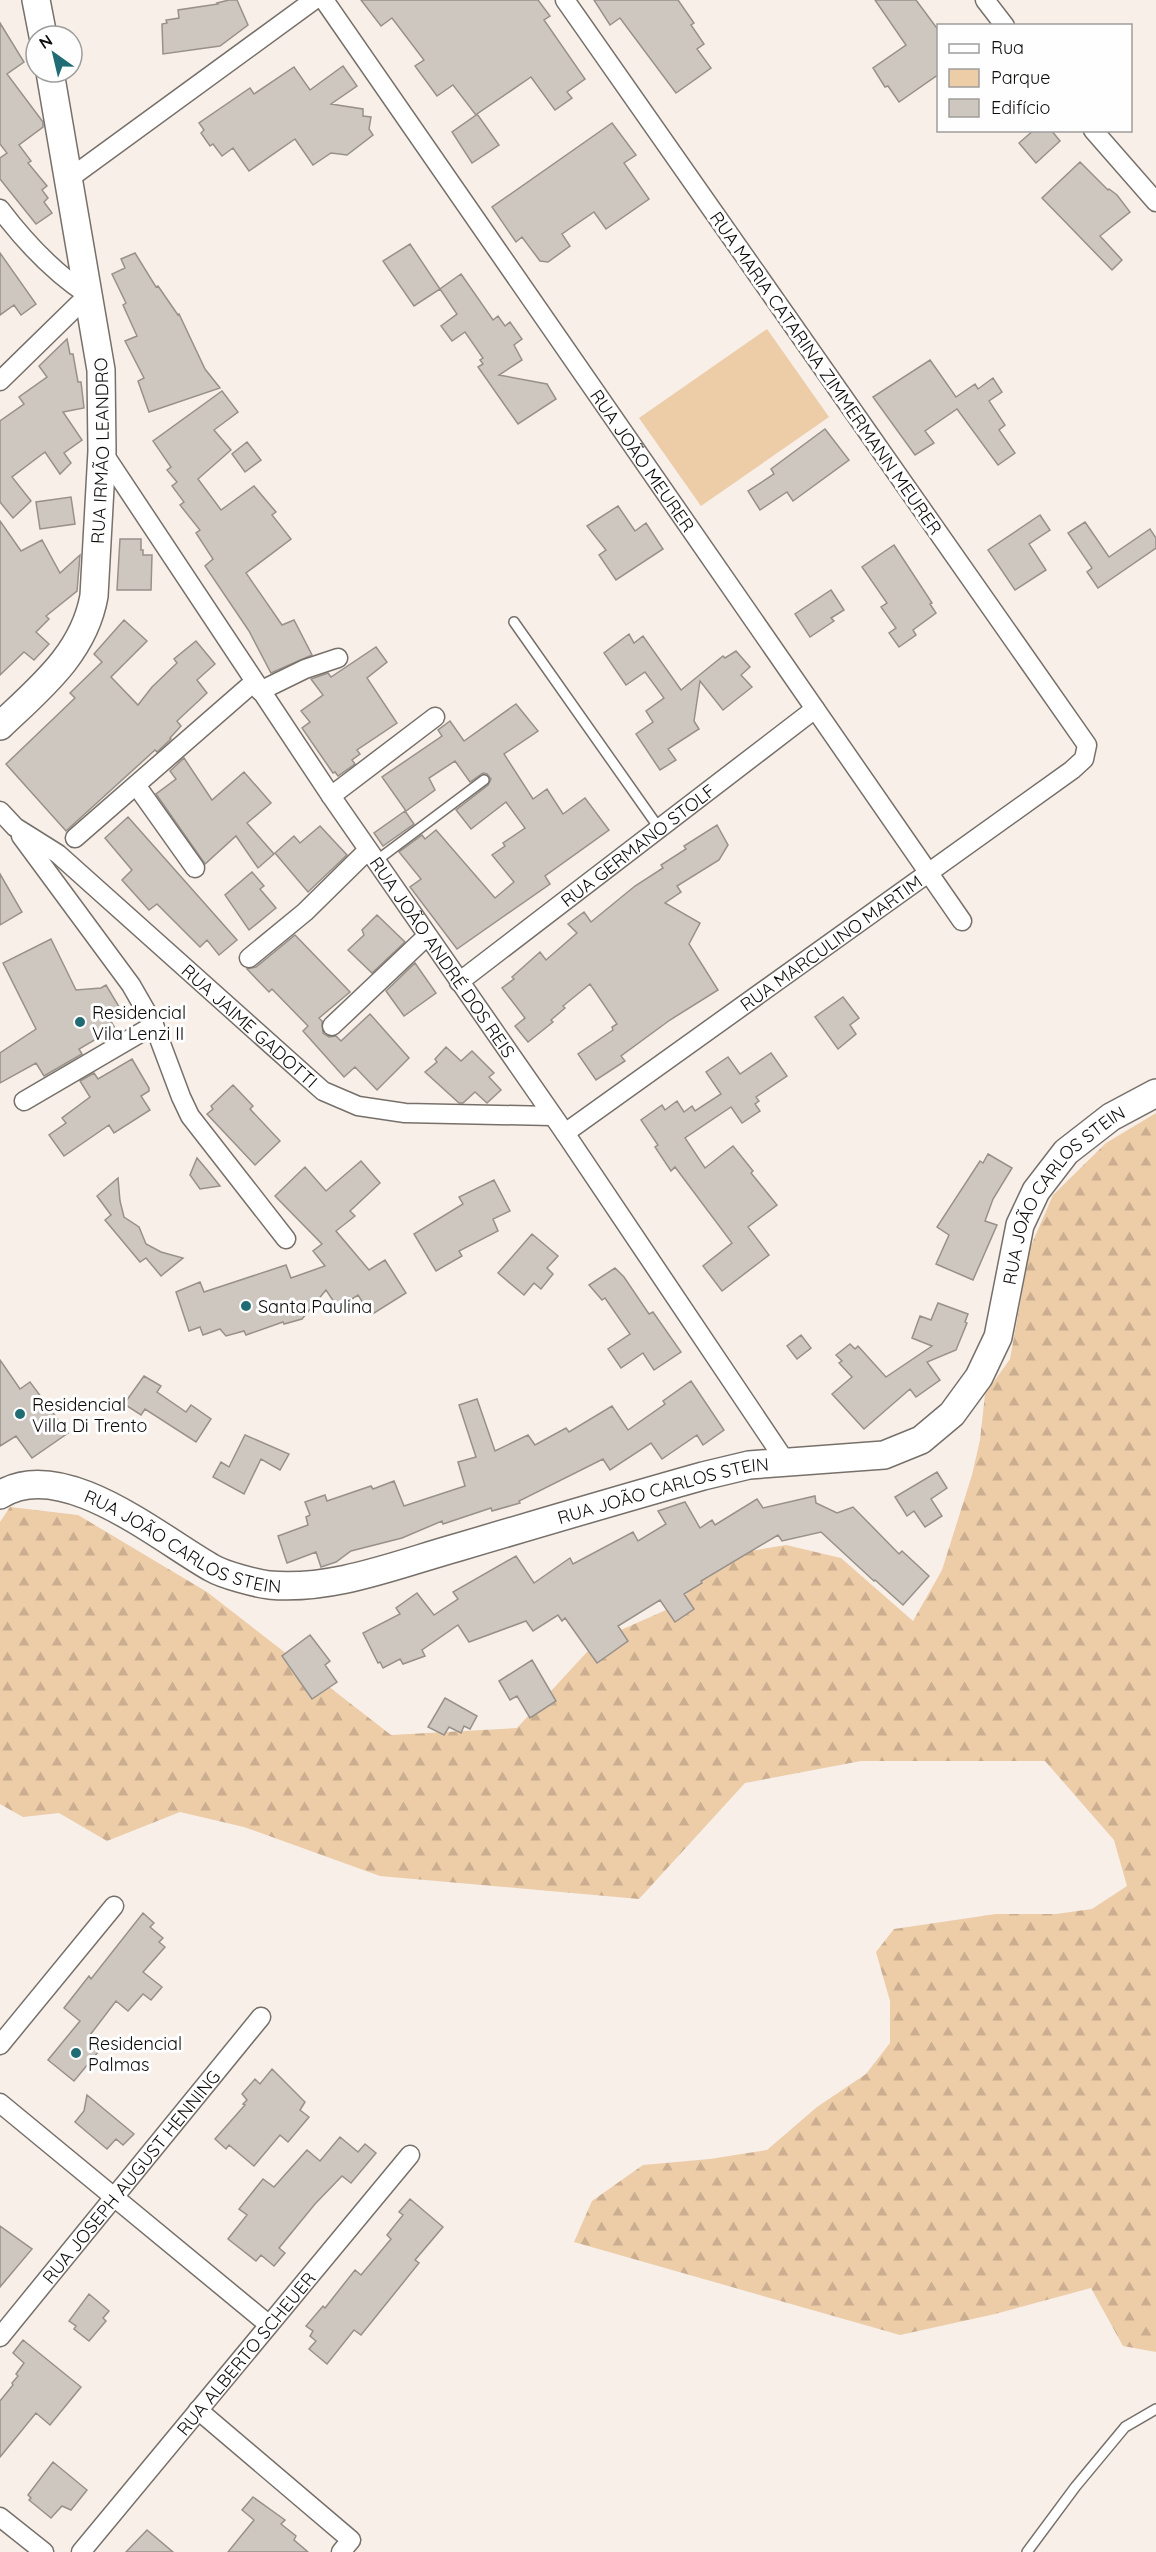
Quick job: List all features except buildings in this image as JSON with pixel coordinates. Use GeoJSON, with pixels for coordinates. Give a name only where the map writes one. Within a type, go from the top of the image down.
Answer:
{"type":"FeatureCollection","features":[{"type":"Feature","properties":{"kind":"street"},"geometry":{"type":"LineString","coordinates":[[36,0],[41,24]]}},
{"type":"Feature","properties":{"kind":"street"},"geometry":{"type":"LineString","coordinates":[[70,178],[314,0]]}},
{"type":"Feature","properties":{"kind":"street","name":"RUA JOÃO MEURER"},"geometry":{"type":"LineString","coordinates":[[324,0],[962,921]]}},
{"type":"Feature","properties":{"kind":"street","name":"RUA MARIA CATARINA ZIMMERMANN MEURER"},"geometry":{"type":"LineString","coordinates":[[565,0],[1087,745]]}},
{"type":"Feature","properties":{"kind":"street"},"geometry":{"type":"LineString","coordinates":[[984,0],[1003,24]]}},
{"type":"Feature","properties":{"kind":"street","name":"RUA IRMÃO LEANDRO"},"geometry":{"type":"LineString","coordinates":[[0,726],[67,660],[82,636],[91,614],[102,451],[101,370],[52,84]]}},
{"type":"Feature","properties":{"kind":"street"},"geometry":{"type":"LineString","coordinates":[[1095,132],[1156,202]]}},
{"type":"Feature","properties":{"kind":"street"},"geometry":{"type":"LineString","coordinates":[[0,209],[41,258],[67,281],[88,295],[0,381]]}},
{"type":"Feature","properties":{"kind":"street","name":"RUA JOÃO ANDRÉ DOS REIS"},"geometry":{"type":"LineString","coordinates":[[102,451],[331,796],[565,1133],[786,1462]]}},
{"type":"Feature","properties":{"kind":"street"},"geometry":{"type":"LineString","coordinates":[[75,838],[257,686],[339,658]]}},
{"type":"Feature","properties":{"kind":"street","name":"RUA GERMANO STOLF"},"geometry":{"type":"LineString","coordinates":[[459,982],[815,709]]}},
{"type":"Feature","properties":{"kind":"street"},"geometry":{"type":"LineString","coordinates":[[331,796],[435,717]]}},
{"type":"Feature","properties":{"kind":"street","name":"RUA MARCULINO MARTIM"},"geometry":{"type":"LineString","coordinates":[[565,1133],[1072,770],[1084,759],[1087,745]]}},
{"type":"Feature","properties":{"kind":"street"},"geometry":{"type":"LineString","coordinates":[[136,785],[195,868]]}},
{"type":"Feature","properties":{"kind":"street","name":"RUA JAIME GADOTTI"},"geometry":{"type":"LineString","coordinates":[[0,811],[15,827],[57,854],[324,1091],[358,1106],[405,1113],[552,1116]]}},
{"type":"Feature","properties":{"kind":"street"},"geometry":{"type":"LineString","coordinates":[[15,827],[131,985],[154,1025],[190,1116],[286,1239]]}},
{"type":"Feature","properties":{"kind":"street"},"geometry":{"type":"LineString","coordinates":[[249,958],[372,855]]}},
{"type":"Feature","properties":{"kind":"street"},"geometry":{"type":"LineString","coordinates":[[332,1026],[427,936]]}},
{"type":"Feature","properties":{"kind":"street"},"geometry":{"type":"LineString","coordinates":[[24,1101],[154,1025]]}},
{"type":"Feature","properties":{"kind":"street","name":"RUA JOÃO CARLOS STEIN"},"geometry":{"type":"LineString","coordinates":[[0,1495],[21,1486],[51,1487],[81,1492],[128,1514],[215,1570],[267,1585],[317,1586],[703,1476],[749,1466],[884,1455],[921,1440],[952,1414],[979,1377],[998,1337],[1020,1225],[1036,1191],[1066,1152],[1111,1117],[1156,1093]]}},
{"type":"Feature","properties":{"kind":"street"},"geometry":{"type":"LineString","coordinates":[[0,2045],[114,1906]]}},
{"type":"Feature","properties":{"kind":"street","name":"RUA JOSEPH AUGUST HENNING"},"geometry":{"type":"LineString","coordinates":[[0,2337],[261,2018]]}},
{"type":"Feature","properties":{"kind":"street"},"geometry":{"type":"LineString","coordinates":[[0,2103],[268,2324]]}},
{"type":"Feature","properties":{"kind":"street","name":"RUA ALBERTO SCHEUER"},"geometry":{"type":"LineString","coordinates":[[81,2552],[410,2155]]}},
{"type":"Feature","properties":{"kind":"street"},"geometry":{"type":"LineString","coordinates":[[198,2410],[346,2546]]}},
{"type":"Feature","properties":{"kind":"street"},"geometry":{"type":"LineString","coordinates":[[0,2517],[44,2552]]}},
{"type":"Feature","properties":{"kind":"lane"},"geometry":{"type":"LineString","coordinates":[[514,622],[659,828]]}},
{"type":"Feature","properties":{"kind":"lane"},"geometry":{"type":"LineString","coordinates":[[372,855],[484,780]]}},
{"type":"Feature","properties":{"kind":"lane"},"geometry":{"type":"LineString","coordinates":[[1027,2552],[1076,2486],[1125,2427],[1156,2409]]}},
{"type":"Feature","properties":{"kind":"green space"},"geometry":{"type":"Polygon","coordinates":[[[767,329],[829,417],[701,506],[639,418],[767,329]]]}},
{"type":"Feature","properties":{"kind":"green space"},"geometry":{"type":"Polygon","coordinates":[[[1156,1113],[1156,2352],[1123,2346],[1091,2288],[995,2314],[900,2335],[574,2242],[592,2201],[643,2165],[710,2159],[767,2150],[817,2107],[866,2074],[890,2043],[890,2001],[876,1952],[894,1929],[996,1914],[1056,1914],[1092,1909],[1127,1886],[1114,1840],[1045,1761],[861,1761],[745,1783],[639,1899],[380,1876],[244,1827],[180,1812],[107,1841],[59,1813],[23,1817],[0,1804],[0,1522],[10,1507],[78,1515],[207,1592],[391,1735],[517,1728],[598,1640],[673,1607],[727,1555],[786,1545],[841,1558],[913,1621],[942,1570],[972,1475],[980,1440],[985,1394],[1010,1359],[1030,1248],[1053,1195],[1106,1143],[1156,1113]]]}},
{"type":"Feature","properties":{"kind":"place","name":"Residencial Vila Lenzi II"},"geometry":{"type":"Point","coordinates":[80,1022]}},
{"type":"Feature","properties":{"kind":"place","name":"Santa Paulina"},"geometry":{"type":"Point","coordinates":[246,1306]}},
{"type":"Feature","properties":{"kind":"place","name":"Residencial Villa Di Trento"},"geometry":{"type":"Point","coordinates":[20,1414]}},
{"type":"Feature","properties":{"kind":"place","name":"Residencial Palmas"},"geometry":{"type":"Point","coordinates":[76,2053]}}]}
